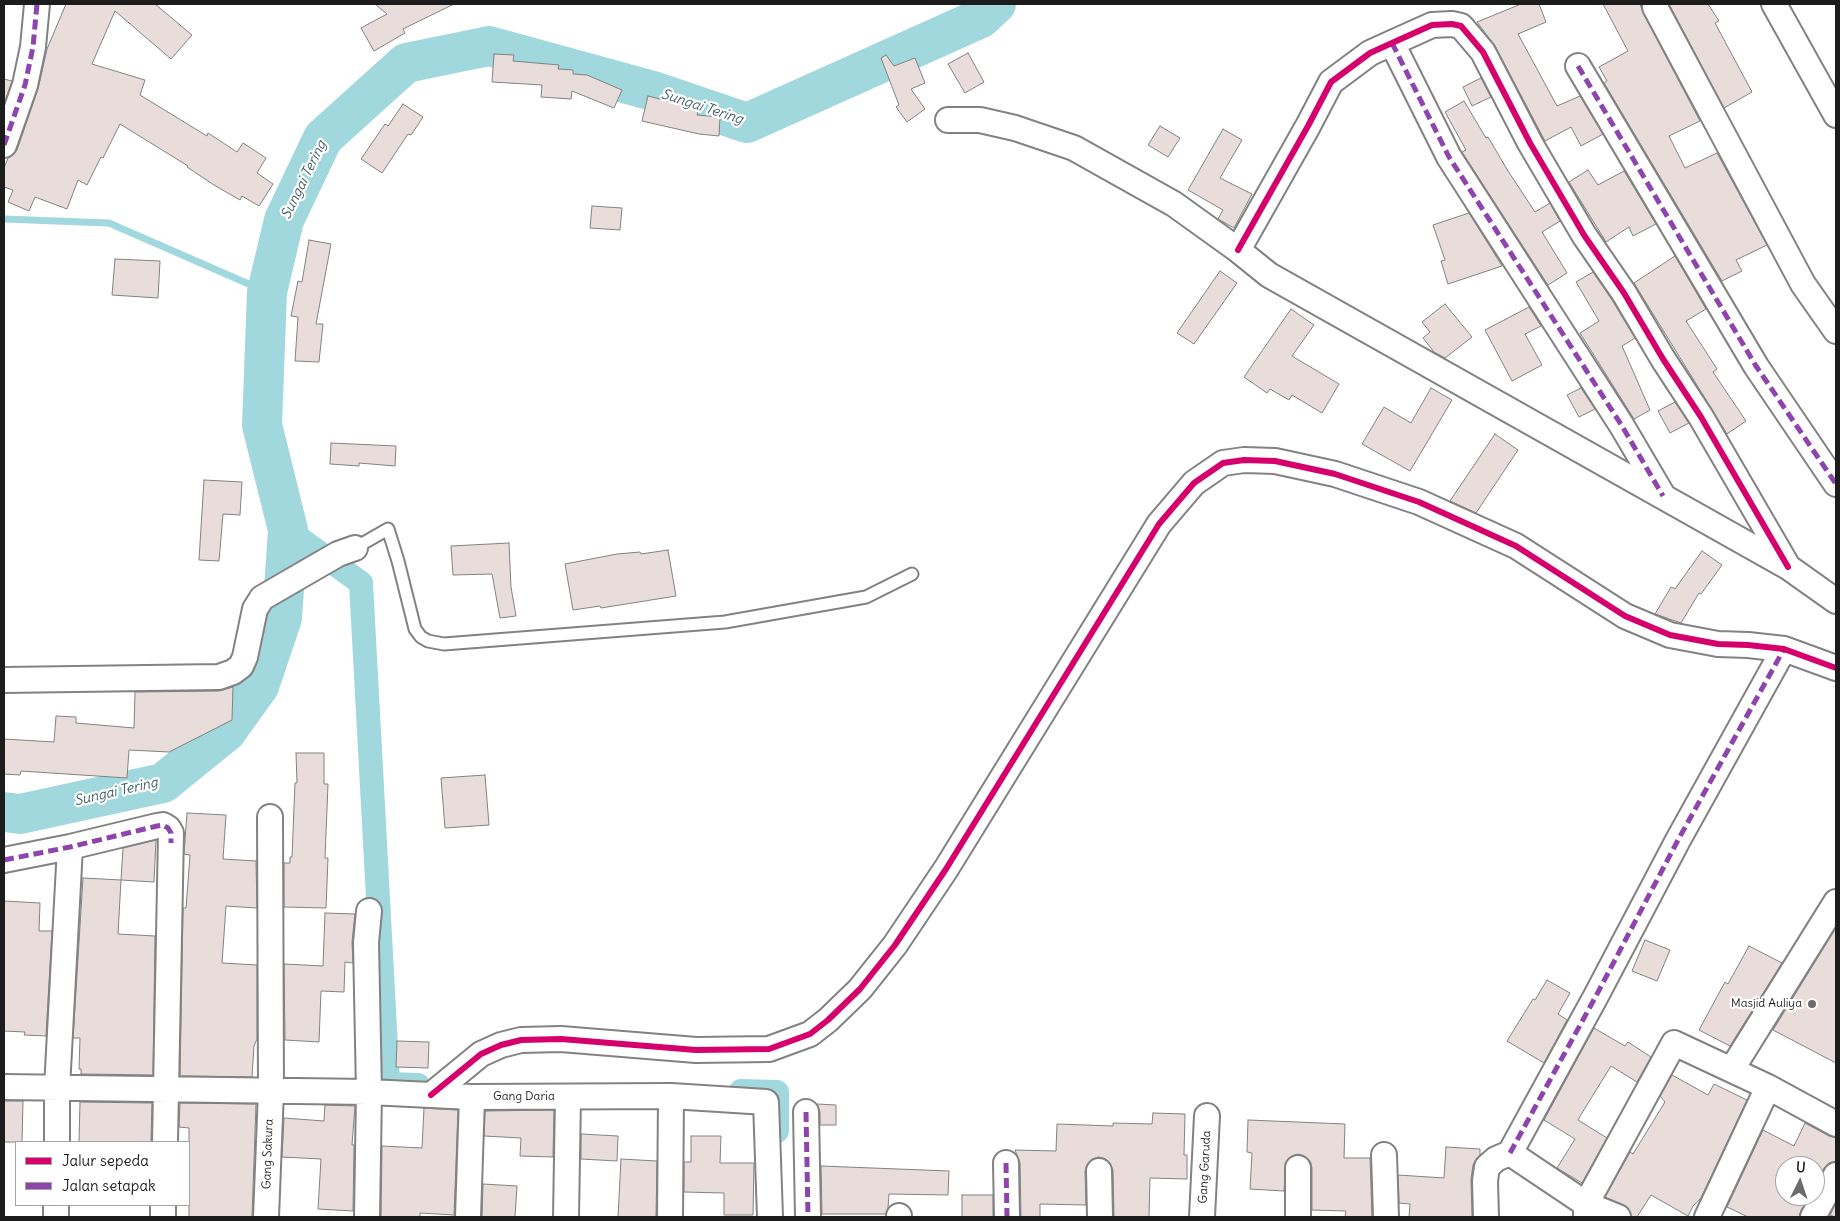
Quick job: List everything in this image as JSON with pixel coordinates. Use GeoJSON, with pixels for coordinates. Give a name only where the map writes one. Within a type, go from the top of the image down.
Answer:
{"type":"FeatureCollection","features":[{"type":"Feature","properties":{"kind":"street"},"geometry":{"type":"LineString","coordinates":[[4,145],[26,85],[33,47],[37,4]]}},
{"type":"Feature","properties":{"kind":"street"},"geometry":{"type":"LineString","coordinates":[[1774,4],[1836,116]]}},
{"type":"Feature","properties":{"kind":"street"},"geometry":{"type":"LineString","coordinates":[[1655,7],[1803,284],[1836,331]]}},
{"type":"Feature","properties":{"kind":"street"},"geometry":{"type":"LineString","coordinates":[[1238,250],[1331,82],[1370,53],[1432,25],[1452,24],[1462,26],[1478,45],[1530,143],[1584,235],[1624,293],[1663,359],[1701,417],[1788,567]]}},
{"type":"Feature","properties":{"kind":"street"},"geometry":{"type":"LineString","coordinates":[[1392,43],[1448,157],[1622,426],[1663,496]]}},
{"type":"Feature","properties":{"kind":"street"},"geometry":{"type":"LineString","coordinates":[[1578,66],[1756,366],[1836,484]]}},
{"type":"Feature","properties":{"kind":"street"},"geometry":{"type":"LineString","coordinates":[[948,120],[980,120],[1015,128],[1074,148],[1174,204],[1238,250],[1268,275],[1788,567],[1836,601]]}},
{"type":"Feature","properties":{"kind":"street"},"geometry":{"type":"LineString","coordinates":[[436,1092],[481,1054],[501,1045],[521,1040],[562,1039],[696,1050],[769,1049],[810,1034],[828,1020],[860,989],[889,953],[930,892],[1159,524],[1194,483],[1223,463],[1244,460],[1275,461],[1335,474],[1410,499],[1516,546],[1626,616],[1670,635],[1718,644],[1784,649],[1836,668]]}},
{"type":"Feature","properties":{"kind":"street"},"geometry":{"type":"LineString","coordinates":[[4,680],[219,677],[234,672],[241,666],[245,657],[255,609],[262,598],[338,554],[355,548]]}},
{"type":"Feature","properties":{"kind":"street"},"geometry":{"type":"LineString","coordinates":[[1486,1217],[1485,1181],[1487,1167],[1496,1159],[1510,1153],[1596,996],[1678,840],[1784,649]]}},
{"type":"Feature","properties":{"kind":"street","name":"Gang Sakura"},"geometry":{"type":"LineString","coordinates":[[266,1217],[271,1091],[270,817]]}},
{"type":"Feature","properties":{"kind":"street"},"geometry":{"type":"LineString","coordinates":[[4,860],[163,825],[171,833],[165,1141]]}},
{"type":"Feature","properties":{"kind":"street"},"geometry":{"type":"LineString","coordinates":[[57,1141],[57,1088],[70,847]]}},
{"type":"Feature","properties":{"kind":"street"},"geometry":{"type":"LineString","coordinates":[[1732,1069],[1836,902]]}},
{"type":"Feature","properties":{"kind":"street"},"geometry":{"type":"LineString","coordinates":[[368,1217],[369,1092],[366,943],[369,911]]}},
{"type":"Feature","properties":{"kind":"street"},"geometry":{"type":"LineString","coordinates":[[1586,1210],[1674,1043],[1835,1119]]}},
{"type":"Feature","properties":{"kind":"street","name":"Gang Daria"},"geometry":{"type":"LineString","coordinates":[[4,1087],[436,1092],[472,1097],[671,1096],[767,1102],[770,1217]]}},
{"type":"Feature","properties":{"kind":"street"},"geometry":{"type":"LineString","coordinates":[[1707,1217],[1768,1087]]}},
{"type":"Feature","properties":{"kind":"street"},"geometry":{"type":"LineString","coordinates":[[670,1217],[671,1096]]}},
{"type":"Feature","properties":{"kind":"street"},"geometry":{"type":"LineString","coordinates":[[468,1217],[472,1097]]}},
{"type":"Feature","properties":{"kind":"street"},"geometry":{"type":"LineString","coordinates":[[566,1217],[568,1097]]}},
{"type":"Feature","properties":{"kind":"street"},"geometry":{"type":"LineString","coordinates":[[806,1112],[808,1217]]}},
{"type":"Feature","properties":{"kind":"street","name":"Gang Garuda"},"geometry":{"type":"LineString","coordinates":[[1202,1217],[1207,1116]]}},
{"type":"Feature","properties":{"kind":"street"},"geometry":{"type":"LineString","coordinates":[[1510,1153],[1586,1210],[1618,1217]]}},
{"type":"Feature","properties":{"kind":"street"},"geometry":{"type":"LineString","coordinates":[[1384,1155],[1386,1217]]}},
{"type":"Feature","properties":{"kind":"street"},"geometry":{"type":"LineString","coordinates":[[1006,1163],[1007,1217]]}},
{"type":"Feature","properties":{"kind":"street"},"geometry":{"type":"LineString","coordinates":[[1298,1168],[1298,1217]]}},
{"type":"Feature","properties":{"kind":"street"},"geometry":{"type":"LineString","coordinates":[[1099,1171],[1100,1217]]}},
{"type":"Feature","properties":{"kind":"street"},"geometry":{"type":"LineString","coordinates":[[1814,1217],[1836,1175]]}},
{"type":"Feature","properties":{"kind":"lane"},"geometry":{"type":"LineString","coordinates":[[355,548],[388,529],[415,629],[421,637],[428,641],[444,644],[725,622],[866,597],[912,574]]}},
{"type":"Feature","properties":{"kind":"building"},"geometry":{"type":"Polygon","coordinates":[[[66,4],[155,4],[192,35],[171,59],[115,11],[92,64],[145,80],[140,95],[207,136],[208,133],[237,152],[243,143],[266,158],[257,173],[273,184],[259,206],[242,196],[240,200],[214,185],[188,166],[120,124],[87,185],[78,180],[67,209],[35,197],[29,211],[8,202],[13,190],[4,187],[4,168],[8,158],[17,150],[38,89],[47,49],[66,4]]]}},
{"type":"Feature","properties":{"kind":"building"},"geometry":{"type":"Polygon","coordinates":[[[375,4],[454,4],[403,29],[405,33],[374,51],[361,28],[387,14],[375,4]]]}},
{"type":"Feature","properties":{"kind":"building"},"geometry":{"type":"Polygon","coordinates":[[[1521,4],[1539,4],[1546,22],[1518,34],[1557,106],[1580,96],[1603,134],[1581,146],[1571,127],[1545,141],[1495,46],[1477,22],[1521,4]]]}},
{"type":"Feature","properties":{"kind":"building"},"geometry":{"type":"Polygon","coordinates":[[[1603,4],[1640,4],[1700,121],[1669,136],[1685,168],[1717,153],[1767,245],[1736,260],[1742,271],[1722,281],[1604,83],[1607,81],[1599,67],[1628,51],[1603,4]]]}},
{"type":"Feature","properties":{"kind":"building"},"geometry":{"type":"Polygon","coordinates":[[[1669,4],[1708,4],[1719,21],[1715,23],[1752,92],[1724,108],[1669,4]]]}},
{"type":"Feature","properties":{"kind":"building"},"geometry":{"type":"Polygon","coordinates":[[[968,53],[984,82],[965,93],[948,64],[968,53]]]}},
{"type":"Feature","properties":{"kind":"building"},"geometry":{"type":"Polygon","coordinates":[[[494,54],[514,55],[513,61],[559,65],[558,69],[573,70],[573,74],[587,75],[622,90],[614,108],[572,91],[571,99],[541,97],[542,85],[492,82],[494,54]]]}},
{"type":"Feature","properties":{"kind":"building"},"geometry":{"type":"Polygon","coordinates":[[[886,55],[894,66],[915,58],[925,83],[911,89],[925,109],[907,122],[896,107],[899,105],[881,58],[886,55]]]}},
{"type":"Feature","properties":{"kind":"building"},"geometry":{"type":"Polygon","coordinates":[[[1481,78],[1491,97],[1472,106],[1463,87],[1481,78]]]}},
{"type":"Feature","properties":{"kind":"building"},"geometry":{"type":"Polygon","coordinates":[[[4,79],[12,81],[4,104],[4,79]]]}},
{"type":"Feature","properties":{"kind":"building"},"geometry":{"type":"Polygon","coordinates":[[[648,96],[699,109],[697,115],[720,117],[719,136],[699,134],[642,121],[648,96]]]}},
{"type":"Feature","properties":{"kind":"building"},"geometry":{"type":"Polygon","coordinates":[[[1464,101],[1535,212],[1550,203],[1560,221],[1542,232],[1567,273],[1548,285],[1462,152],[1466,150],[1445,112],[1464,101]]]}},
{"type":"Feature","properties":{"kind":"building"},"geometry":{"type":"Polygon","coordinates":[[[403,104],[423,117],[411,135],[408,134],[382,173],[361,159],[385,124],[388,126],[403,104]]]}},
{"type":"Feature","properties":{"kind":"building"},"geometry":{"type":"Polygon","coordinates":[[[1160,126],[1180,138],[1168,157],[1148,145],[1160,126]]]}},
{"type":"Feature","properties":{"kind":"building"},"geometry":{"type":"Polygon","coordinates":[[[1223,129],[1242,140],[1220,178],[1252,194],[1234,228],[1218,219],[1223,210],[1188,190],[1223,129]]]}},
{"type":"Feature","properties":{"kind":"building"},"geometry":{"type":"Polygon","coordinates":[[[1588,170],[1598,185],[1624,171],[1656,224],[1633,236],[1629,227],[1606,242],[1569,182],[1588,170]]]}},
{"type":"Feature","properties":{"kind":"building"},"geometry":{"type":"Polygon","coordinates":[[[592,206],[622,208],[620,230],[590,228],[592,206]]]}},
{"type":"Feature","properties":{"kind":"building"},"geometry":{"type":"Polygon","coordinates":[[[1469,213],[1502,266],[1448,284],[1441,261],[1445,260],[1433,225],[1469,213]]]}},
{"type":"Feature","properties":{"kind":"building"},"geometry":{"type":"Polygon","coordinates":[[[309,240],[331,244],[316,324],[323,324],[319,362],[295,361],[298,317],[291,316],[298,281],[302,282],[309,240]]]}},
{"type":"Feature","properties":{"kind":"building"},"geometry":{"type":"Polygon","coordinates":[[[1675,256],[1706,309],[1686,321],[1717,369],[1713,372],[1746,421],[1727,434],[1634,283],[1675,256]]]}},
{"type":"Feature","properties":{"kind":"building"},"geometry":{"type":"Polygon","coordinates":[[[115,259],[160,261],[158,298],[112,295],[115,259]]]}},
{"type":"Feature","properties":{"kind":"building"},"geometry":{"type":"Polygon","coordinates":[[[1220,271],[1237,283],[1194,344],[1177,333],[1220,271]]]}},
{"type":"Feature","properties":{"kind":"building"},"geometry":{"type":"Polygon","coordinates":[[[1593,272],[1635,338],[1622,346],[1650,410],[1634,419],[1580,333],[1599,321],[1576,282],[1593,272]]]}},
{"type":"Feature","properties":{"kind":"building"},"geometry":{"type":"Polygon","coordinates":[[[1445,304],[1472,337],[1445,358],[1434,352],[1423,338],[1430,332],[1422,322],[1445,304]]]}},
{"type":"Feature","properties":{"kind":"building"},"geometry":{"type":"Polygon","coordinates":[[[1529,307],[1541,326],[1525,334],[1542,365],[1512,381],[1485,330],[1529,307]]]}},
{"type":"Feature","properties":{"kind":"building"},"geometry":{"type":"Polygon","coordinates":[[[1291,309],[1314,325],[1292,356],[1339,384],[1322,413],[1292,395],[1289,400],[1270,389],[1267,393],[1244,377],[1291,309]]]}},
{"type":"Feature","properties":{"kind":"building"},"geometry":{"type":"Polygon","coordinates":[[[1431,388],[1452,400],[1410,471],[1362,444],[1384,407],[1411,423],[1431,388]]]}},
{"type":"Feature","properties":{"kind":"building"},"geometry":{"type":"Polygon","coordinates":[[[1581,388],[1595,409],[1579,417],[1567,395],[1581,388]]]}},
{"type":"Feature","properties":{"kind":"building"},"geometry":{"type":"Polygon","coordinates":[[[1675,402],[1689,423],[1670,433],[1658,411],[1675,402]]]}},
{"type":"Feature","properties":{"kind":"building"},"geometry":{"type":"Polygon","coordinates":[[[1495,434],[1518,450],[1476,513],[1450,501],[1495,434]]]}},
{"type":"Feature","properties":{"kind":"building"},"geometry":{"type":"Polygon","coordinates":[[[331,443],[396,446],[395,466],[359,463],[359,466],[330,464],[331,443]]]}},
{"type":"Feature","properties":{"kind":"building"},"geometry":{"type":"Polygon","coordinates":[[[204,480],[242,482],[240,515],[223,514],[219,561],[199,560],[204,480]]]}},
{"type":"Feature","properties":{"kind":"building"},"geometry":{"type":"Polygon","coordinates":[[[509,543],[511,587],[516,616],[500,618],[492,574],[453,575],[451,546],[509,543]]]}},
{"type":"Feature","properties":{"kind":"building"},"geometry":{"type":"Polygon","coordinates":[[[668,550],[676,596],[601,608],[600,606],[573,610],[565,564],[617,554],[640,552],[641,554],[668,550]]]}},
{"type":"Feature","properties":{"kind":"building"},"geometry":{"type":"Polygon","coordinates":[[[1702,551],[1722,565],[1701,594],[1699,593],[1681,623],[1655,614],[1671,587],[1675,589],[1702,551]]]}},
{"type":"Feature","properties":{"kind":"building"},"geometry":{"type":"Polygon","coordinates":[[[233,687],[232,720],[169,752],[129,750],[127,778],[21,771],[20,775],[4,774],[4,739],[54,742],[56,716],[76,717],[76,723],[134,728],[135,692],[219,691],[233,687]]]}},
{"type":"Feature","properties":{"kind":"building"},"geometry":{"type":"Polygon","coordinates":[[[296,753],[324,753],[324,784],[328,784],[325,858],[328,858],[326,908],[284,907],[284,863],[290,863],[290,857],[292,857],[295,783],[297,783],[296,753]]]}},
{"type":"Feature","properties":{"kind":"building"},"geometry":{"type":"Polygon","coordinates":[[[485,775],[489,825],[445,828],[441,778],[485,775]]]}},
{"type":"Feature","properties":{"kind":"building"},"geometry":{"type":"Polygon","coordinates":[[[187,813],[226,815],[223,859],[256,861],[257,908],[226,906],[222,963],[257,965],[257,1039],[254,1046],[252,1077],[180,1076],[183,908],[186,908],[190,855],[184,854],[187,813]]]}},
{"type":"Feature","properties":{"kind":"building"},"geometry":{"type":"Polygon","coordinates":[[[156,840],[154,882],[121,880],[123,848],[156,840]]]}},
{"type":"Feature","properties":{"kind":"building"},"geometry":{"type":"Polygon","coordinates":[[[83,878],[121,880],[118,934],[155,936],[153,1075],[81,1074],[81,1069],[79,1069],[80,1038],[73,1038],[83,878]]]}},
{"type":"Feature","properties":{"kind":"building"},"geometry":{"type":"Polygon","coordinates":[[[4,901],[40,903],[39,931],[52,931],[46,1036],[24,1035],[25,1032],[4,1031],[4,901]]]}},
{"type":"Feature","properties":{"kind":"building"},"geometry":{"type":"Polygon","coordinates":[[[325,913],[355,914],[352,942],[353,963],[345,962],[344,992],[321,991],[319,1042],[285,1040],[284,964],[323,966],[325,913]]]}},
{"type":"Feature","properties":{"kind":"building","name":"Masjid Auliya"},"geometry":{"type":"Polygon","coordinates":[[[1836,928],[1836,1063],[1773,1030],[1836,928]]]}},
{"type":"Feature","properties":{"kind":"building"},"geometry":{"type":"Polygon","coordinates":[[[1645,940],[1670,950],[1657,981],[1632,971],[1645,940]]]}},
{"type":"Feature","properties":{"kind":"building"},"geometry":{"type":"Polygon","coordinates":[[[1749,946],[1782,963],[1730,1046],[1699,1030],[1725,982],[1728,984],[1749,946]]]}},
{"type":"Feature","properties":{"kind":"building"},"geometry":{"type":"Polygon","coordinates":[[[1547,980],[1570,993],[1558,1014],[1567,1020],[1544,1063],[1507,1041],[1547,980]]]}},
{"type":"Feature","properties":{"kind":"building"},"geometry":{"type":"Polygon","coordinates":[[[1594,1028],[1625,1046],[1628,1042],[1651,1057],[1637,1082],[1611,1066],[1578,1120],[1607,1138],[1582,1183],[1557,1168],[1575,1139],[1544,1120],[1594,1028]]]}},
{"type":"Feature","properties":{"kind":"building"},"geometry":{"type":"Polygon","coordinates":[[[397,1041],[429,1042],[428,1068],[396,1067],[397,1041]]]}},
{"type":"Feature","properties":{"kind":"building"},"geometry":{"type":"Polygon","coordinates":[[[1672,1075],[1708,1095],[1714,1084],[1747,1100],[1701,1198],[1693,1206],[1688,1216],[1651,1195],[1637,1217],[1631,1217],[1628,1208],[1605,1197],[1630,1152],[1633,1154],[1665,1102],[1660,1096],[1672,1075]]]}},
{"type":"Feature","properties":{"kind":"building"},"geometry":{"type":"Polygon","coordinates":[[[4,1101],[23,1101],[22,1141],[4,1142],[4,1101]]]}},
{"type":"Feature","properties":{"kind":"building"},"geometry":{"type":"Polygon","coordinates":[[[80,1102],[152,1103],[151,1141],[79,1141],[80,1102]]]}},
{"type":"Feature","properties":{"kind":"building"},"geometry":{"type":"Polygon","coordinates":[[[180,1103],[256,1104],[252,1217],[189,1217],[189,1128],[179,1127],[180,1103]]]}},
{"type":"Feature","properties":{"kind":"building"},"geometry":{"type":"Polygon","coordinates":[[[817,1104],[836,1105],[836,1125],[820,1125],[820,1112],[817,1104]]]}},
{"type":"Feature","properties":{"kind":"building"},"geometry":{"type":"Polygon","coordinates":[[[325,1105],[355,1106],[352,1145],[354,1145],[353,1211],[318,1209],[321,1159],[282,1157],[284,1118],[324,1121],[325,1105]]]}},
{"type":"Feature","properties":{"kind":"building"},"geometry":{"type":"Polygon","coordinates":[[[424,1108],[458,1110],[454,1215],[420,1213],[420,1217],[381,1217],[382,1146],[422,1148],[424,1108]]]}},
{"type":"Feature","properties":{"kind":"building"},"geometry":{"type":"Polygon","coordinates":[[[554,1110],[553,1157],[520,1156],[521,1138],[484,1136],[485,1111],[554,1110]]]}},
{"type":"Feature","properties":{"kind":"building"},"geometry":{"type":"Polygon","coordinates":[[[1153,1113],[1185,1114],[1184,1155],[1187,1155],[1187,1179],[1150,1178],[1149,1217],[1114,1217],[1113,1170],[1106,1159],[1099,1157],[1092,1159],[1085,1171],[1086,1205],[1040,1204],[1040,1217],[1021,1217],[1020,1163],[1015,1150],[1056,1151],[1057,1124],[1113,1126],[1113,1123],[1152,1124],[1153,1113]]]}},
{"type":"Feature","properties":{"kind":"building"},"geometry":{"type":"Polygon","coordinates":[[[1248,1120],[1345,1124],[1344,1158],[1370,1158],[1372,1217],[1345,1217],[1346,1211],[1312,1210],[1312,1168],[1310,1161],[1298,1154],[1292,1156],[1286,1162],[1284,1191],[1250,1189],[1252,1153],[1247,1152],[1248,1120]]]}},
{"type":"Feature","properties":{"kind":"building"},"geometry":{"type":"Polygon","coordinates":[[[1805,1123],[1836,1138],[1836,1161],[1829,1163],[1825,1167],[1825,1156],[1775,1156],[1775,1206],[1803,1206],[1799,1217],[1748,1217],[1727,1207],[1763,1130],[1794,1146],[1805,1123]]]}},
{"type":"Feature","properties":{"kind":"building"},"geometry":{"type":"Polygon","coordinates":[[[581,1134],[618,1136],[617,1161],[581,1159],[581,1134]]]}},
{"type":"Feature","properties":{"kind":"building"},"geometry":{"type":"Polygon","coordinates":[[[691,1136],[721,1136],[720,1163],[754,1163],[753,1215],[724,1215],[724,1193],[684,1192],[684,1162],[691,1162],[691,1136]]]}},
{"type":"Feature","properties":{"kind":"building"},"geometry":{"type":"Polygon","coordinates":[[[1446,1147],[1480,1149],[1480,1155],[1473,1165],[1471,1179],[1472,1217],[1409,1217],[1410,1204],[1399,1203],[1398,1175],[1444,1178],[1446,1147]]]}},
{"type":"Feature","properties":{"kind":"building"},"geometry":{"type":"Polygon","coordinates":[[[621,1159],[657,1161],[656,1217],[618,1217],[621,1159]]]}},
{"type":"Feature","properties":{"kind":"building"},"geometry":{"type":"Polygon","coordinates":[[[821,1166],[949,1171],[948,1195],[889,1194],[886,1214],[822,1214],[821,1166]]]}},
{"type":"Feature","properties":{"kind":"building"},"geometry":{"type":"Polygon","coordinates":[[[483,1184],[517,1186],[515,1217],[482,1217],[483,1184]]]}},
{"type":"Feature","properties":{"kind":"building"},"geometry":{"type":"Polygon","coordinates":[[[962,1195],[993,1195],[993,1217],[962,1217],[962,1195]]]}},
{"type":"Feature","properties":{"kind":"building"},"geometry":{"type":"Polygon","coordinates":[[[1836,1203],[1836,1217],[1835,1217],[1830,1215],[1836,1203]]]}},
{"type":"Feature","properties":{"kind":"waterway","name":"Sungai Tering"},"geometry":{"type":"LineString","coordinates":[[4,812],[20,814],[163,783],[226,732],[259,686],[282,618],[288,530],[262,425],[267,292],[284,220],[323,138],[406,63],[489,46],[653,91],[747,123],[981,18],[996,4]]}},
{"type":"Feature","properties":{"kind":"waterway"},"geometry":{"type":"LineString","coordinates":[[4,219],[109,223],[267,292]]}},
{"type":"Feature","properties":{"kind":"waterway"},"geometry":{"type":"LineString","coordinates":[[288,530],[361,583],[388,1084],[418,1085]]}},
{"type":"Feature","properties":{"kind":"waterway"},"geometry":{"type":"LineString","coordinates":[[741,1091],[777,1092],[777,1131]]}},
{"type":"Feature","properties":{"kind":"marked path"},"geometry":{"type":"LineString","coordinates":[[4,145],[25,85],[33,47],[37,4]]}},
{"type":"Feature","properties":{"kind":"marked path"},"geometry":{"type":"LineString","coordinates":[[1392,43],[1449,157],[1622,426],[1663,496]]}},
{"type":"Feature","properties":{"kind":"marked path"},"geometry":{"type":"LineString","coordinates":[[1578,66],[1756,366],[1836,484]]}},
{"type":"Feature","properties":{"kind":"marked path"},"geometry":{"type":"LineString","coordinates":[[1510,1153],[1596,996],[1678,840],[1784,649]]}},
{"type":"Feature","properties":{"kind":"marked path"},"geometry":{"type":"LineString","coordinates":[[4,860],[163,825],[171,833],[171,843]]}},
{"type":"Feature","properties":{"kind":"marked path"},"geometry":{"type":"LineString","coordinates":[[806,1112],[808,1217]]}},
{"type":"Feature","properties":{"kind":"marked path"},"geometry":{"type":"LineString","coordinates":[[1006,1163],[1007,1217]]}},
{"type":"Feature","properties":{"kind":"cycle path"},"geometry":{"type":"LineString","coordinates":[[1238,250],[1331,82],[1370,53],[1432,25],[1452,24],[1461,26],[1483,52],[1530,143],[1584,235],[1624,293],[1663,359],[1701,417],[1788,567]]}},
{"type":"Feature","properties":{"kind":"cycle path"},"geometry":{"type":"LineString","coordinates":[[431,1095],[481,1054],[501,1045],[521,1040],[561,1039],[696,1050],[769,1049],[810,1034],[828,1020],[860,989],[895,945],[946,869],[1159,524],[1194,483],[1223,463],[1244,460],[1275,461],[1335,474],[1419,502],[1516,546],[1625,616],[1670,635],[1718,644],[1784,649],[1836,668]]}},
{"type":"Feature","properties":{"kind":"place","name":"Masjid Auliya"},"geometry":{"type":"Point","coordinates":[1812,1004]}}]}
